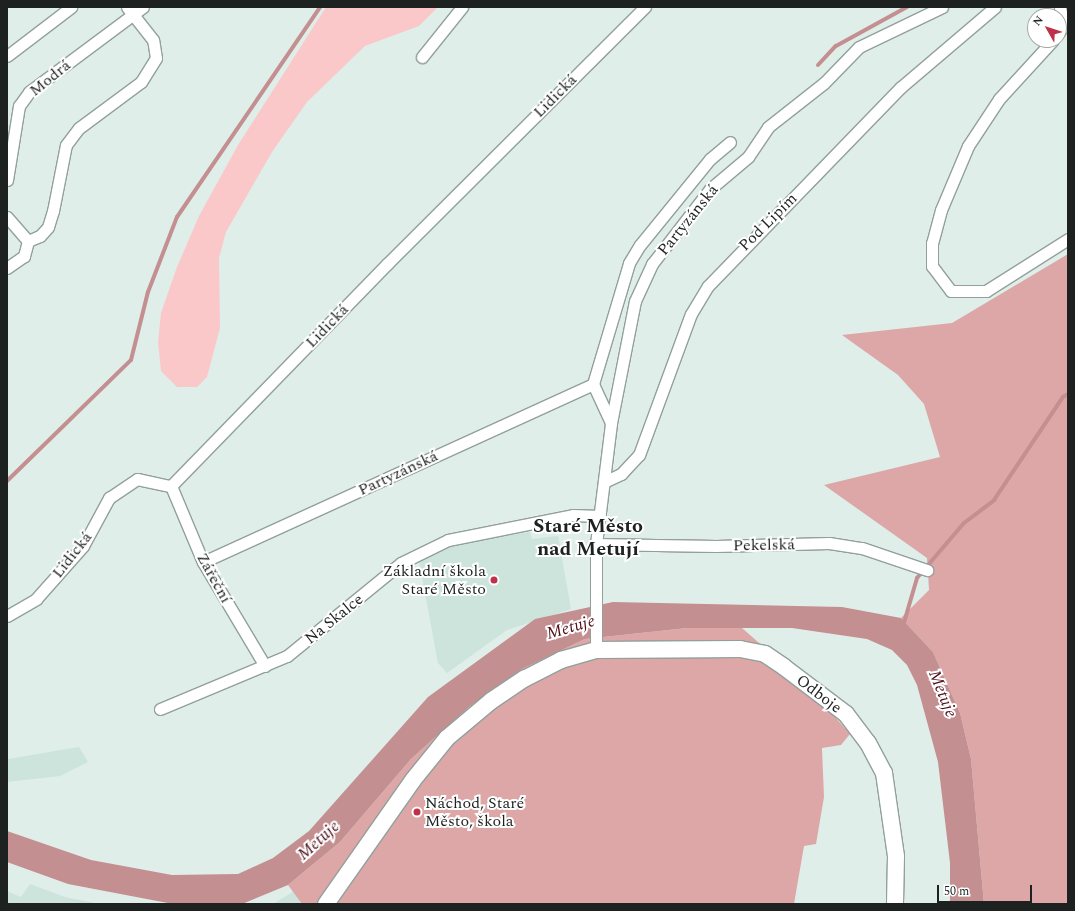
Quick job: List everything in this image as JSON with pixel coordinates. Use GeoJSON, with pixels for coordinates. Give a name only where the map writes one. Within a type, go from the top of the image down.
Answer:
{"type":"FeatureCollection","features":[{"type":"Feature","properties":{"kind":"street"},"geometry":{"type":"LineString","coordinates":[[7,56],[71,7]]}},
{"type":"Feature","properties":{"kind":"street","name":"Modrá"},"geometry":{"type":"LineString","coordinates":[[7,180],[19,106],[29,92],[130,11],[142,7]]}},
{"type":"Feature","properties":{"kind":"street"},"geometry":{"type":"LineString","coordinates":[[422,57],[462,7]]}},
{"type":"Feature","properties":{"kind":"street","name":"Lidická"},"geometry":{"type":"LineString","coordinates":[[7,616],[36,599],[78,552],[110,498],[137,479],[171,486],[387,264],[646,7]]}},
{"type":"Feature","properties":{"kind":"street","name":"Partyzánská"},"geometry":{"type":"LineString","coordinates":[[596,645],[594,591],[596,544],[606,481],[611,423],[635,301],[652,264],[710,189],[748,157],[768,127],[824,83],[859,47],[942,7]]}},
{"type":"Feature","properties":{"kind":"street","name":"Pod Lipím"},"geometry":{"type":"LineString","coordinates":[[606,481],[630,467],[639,455],[691,314],[708,286],[901,87],[995,7]]}},
{"type":"Feature","properties":{"kind":"street"},"geometry":{"type":"LineString","coordinates":[[28,241],[40,236],[48,227],[54,212],[66,145],[79,128],[141,82],[156,58],[153,40],[130,11]]}},
{"type":"Feature","properties":{"kind":"street"},"geometry":{"type":"LineString","coordinates":[[1047,48],[999,99],[968,146],[941,210],[932,243],[932,266],[951,291],[986,291],[1068,238]]}},
{"type":"Feature","properties":{"kind":"street","name":"Partyzánská"},"geometry":{"type":"LineString","coordinates":[[203,562],[592,384],[633,257],[640,245],[710,159],[730,142]]}},
{"type":"Feature","properties":{"kind":"street"},"geometry":{"type":"LineString","coordinates":[[7,217],[28,241]]}},
{"type":"Feature","properties":{"kind":"street"},"geometry":{"type":"LineString","coordinates":[[7,268],[24,256],[28,241]]}},
{"type":"Feature","properties":{"kind":"street"},"geometry":{"type":"LineString","coordinates":[[592,384],[611,423]]}},
{"type":"Feature","properties":{"kind":"street","name":"Zářeční"},"geometry":{"type":"LineString","coordinates":[[171,486],[203,562],[265,666]]}},
{"type":"Feature","properties":{"kind":"street","name":"Na Skalce"},"geometry":{"type":"LineString","coordinates":[[160,709],[287,656],[400,563],[422,551],[455,538],[573,515],[600,516]]}},
{"type":"Feature","properties":{"kind":"street","name":"Pekelská"},"geometry":{"type":"LineString","coordinates":[[596,544],[716,546],[829,543],[862,548],[927,570]]}},
{"type":"Feature","properties":{"kind":"street","name":"Odboje"},"geometry":{"type":"LineString","coordinates":[[326,904],[413,780],[447,738],[491,701],[524,679],[561,660],[596,645],[740,649],[765,654],[846,714],[868,743],[884,773],[896,856],[894,904]]}},
{"type":"Feature","properties":{"kind":"shaded area"},"geometry":{"type":"Polygon","coordinates":[[[326,7],[438,7],[419,26],[365,46],[307,102],[272,152],[226,232],[219,258],[220,328],[207,377],[197,387],[177,387],[161,371],[158,342],[161,313],[177,267],[199,216],[238,145],[326,7]]]}},
{"type":"Feature","properties":{"kind":"shaded area"},"geometry":{"type":"Polygon","coordinates":[[[1068,254],[1068,904],[984,904],[971,759],[960,713],[933,652],[901,618],[929,590],[927,558],[824,485],[940,457],[924,404],[898,375],[842,335],[952,323],[1068,254]]]}},
{"type":"Feature","properties":{"kind":"shaded area","name":"Základní škola Staré Město"},"geometry":{"type":"Polygon","coordinates":[[[530,532],[532,539],[558,536],[571,609],[507,630],[447,673],[438,663],[417,550],[530,532]]]}},
{"type":"Feature","properties":{"kind":"shaded area"},"geometry":{"type":"Polygon","coordinates":[[[687,628],[742,628],[808,686],[850,734],[841,745],[822,748],[824,797],[816,844],[804,846],[794,904],[302,904],[288,885],[340,842],[411,759],[469,707],[522,669],[585,639],[687,628]]]}},
{"type":"Feature","properties":{"kind":"shaded area"},"geometry":{"type":"Polygon","coordinates":[[[79,747],[88,762],[60,776],[7,782],[8,759],[79,747]]]}},
{"type":"Feature","properties":{"kind":"shaded area"},"geometry":{"type":"Polygon","coordinates":[[[30,884],[65,897],[100,904],[7,904],[7,891],[21,897],[30,884]]]}},
{"type":"Feature","properties":{"kind":"shaded area"},"geometry":{"type":"Polygon","coordinates":[[[294,891],[302,904],[273,904],[294,891]]]}},
{"type":"Feature","properties":{"kind":"water","name":"Metuje"},"geometry":{"type":"Polygon","coordinates":[[[613,602],[842,607],[901,618],[933,652],[960,713],[971,759],[984,904],[950,904],[950,863],[938,762],[917,685],[907,665],[892,650],[867,639],[792,628],[687,628],[585,639],[522,669],[469,707],[411,759],[340,842],[288,885],[242,904],[173,904],[68,884],[7,862],[7,831],[91,860],[172,875],[238,874],[273,858],[309,831],[428,697],[535,619],[613,602]]]}},
{"type":"Feature","properties":{"kind":"waterway"},"geometry":{"type":"LineString","coordinates":[[7,481],[131,360],[148,292],[177,217],[320,7]]}},
{"type":"Feature","properties":{"kind":"waterway"},"geometry":{"type":"LineString","coordinates":[[818,65],[836,46],[907,7]]}},
{"type":"Feature","properties":{"kind":"waterway"},"geometry":{"type":"LineString","coordinates":[[903,626],[917,578],[964,523],[994,500],[1063,397],[1068,394]]}},
{"type":"Feature","properties":{"kind":"place","name":"Základní škola Staré Město"},"geometry":{"type":"Point","coordinates":[494,580]}},
{"type":"Feature","properties":{"kind":"place","name":"Náchod, Staré Město, škola"},"geometry":{"type":"Point","coordinates":[417,812]}},
{"type":"Feature","properties":{"kind":"district","name":"Staré Město nad Metují"},"geometry":{"type":"Point","coordinates":[588,538]}}]}
